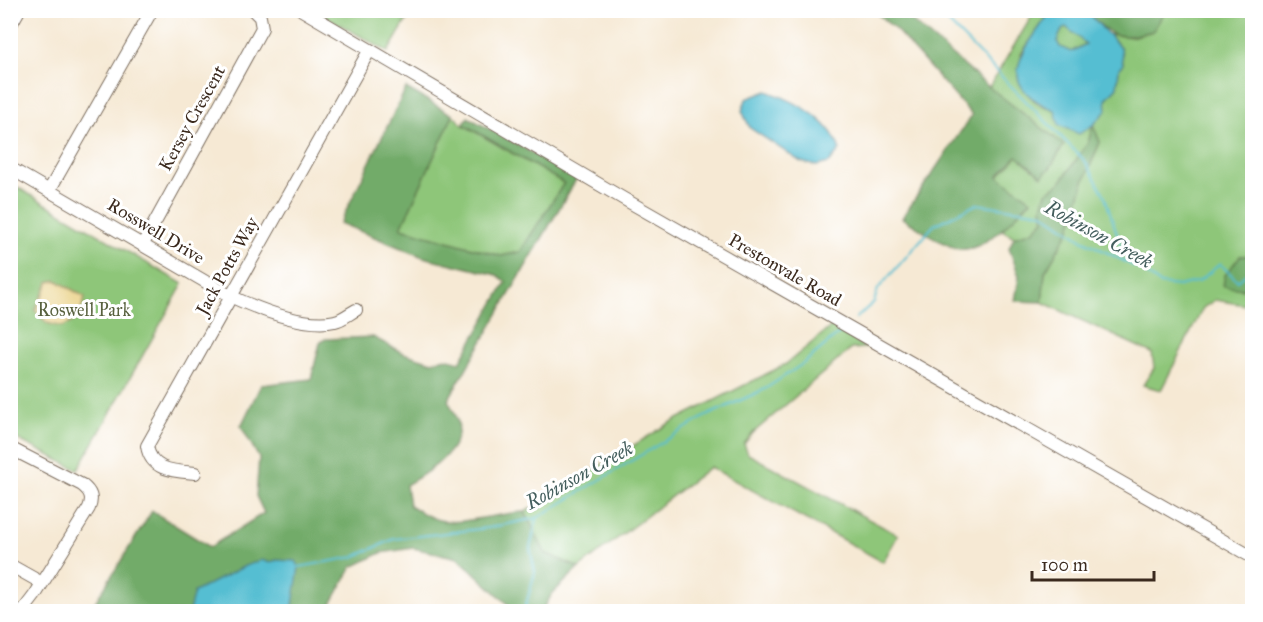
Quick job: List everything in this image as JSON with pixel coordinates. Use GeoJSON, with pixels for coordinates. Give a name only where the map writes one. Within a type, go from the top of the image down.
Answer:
{"type":"FeatureCollection","features":[{"type":"Feature","properties":{"kind":"street"},"geometry":{"type":"LineString","coordinates":[[10,26],[19,10]]}},
{"type":"Feature","properties":{"kind":"street"},"geometry":{"type":"LineString","coordinates":[[50,189],[152,10]]}},
{"type":"Feature","properties":{"kind":"street","name":"Kersey Crescent"},"geometry":{"type":"LineString","coordinates":[[143,244],[262,28],[260,17],[253,10]]}},
{"type":"Feature","properties":{"kind":"street","name":"Prestonvale Road"},"geometry":{"type":"LineString","coordinates":[[302,10],[369,51],[1252,557]]}},
{"type":"Feature","properties":{"kind":"street","name":"Jack Potts Way"},"geometry":{"type":"LineString","coordinates":[[195,473],[169,471],[158,465],[149,457],[147,446],[369,51]]}},
{"type":"Feature","properties":{"kind":"street","name":"Rosswell Drive"},"geometry":{"type":"LineString","coordinates":[[10,168],[50,189],[230,296],[285,317],[336,321],[356,310]]}},
{"type":"Feature","properties":{"kind":"street"},"geometry":{"type":"LineString","coordinates":[[10,448],[82,485],[91,495],[89,508],[22,612]]}},
{"type":"Feature","properties":{"kind":"street"},"geometry":{"type":"LineString","coordinates":[[10,565],[42,583]]}},
{"type":"Feature","properties":{"kind":"green space"},"geometry":{"type":"Polygon","coordinates":[[[316,11],[412,11],[388,52],[316,11]]]}},
{"type":"Feature","properties":{"kind":"green space"},"geometry":{"type":"Polygon","coordinates":[[[874,11],[900,11],[989,87],[1064,145],[1050,168],[1042,176],[1017,156],[998,176],[1031,200],[997,233],[976,247],[955,248],[902,218],[972,115],[897,31],[874,11]]]}},
{"type":"Feature","properties":{"kind":"green space"},"geometry":{"type":"Polygon","coordinates":[[[1035,11],[1051,11],[1021,54],[1023,89],[1038,104],[1055,110],[1106,99],[1117,87],[1119,69],[1123,64],[1121,48],[1109,34],[1131,37],[1153,31],[1165,11],[1252,11],[1252,256],[1240,256],[1223,285],[1242,289],[1252,283],[1252,306],[1215,300],[1203,308],[1161,390],[1143,385],[1154,368],[1152,353],[1042,302],[1045,272],[1070,229],[1084,181],[1100,142],[1093,126],[1088,143],[1060,183],[1046,193],[1042,207],[1044,220],[1033,231],[1014,237],[1002,230],[1031,200],[998,177],[1017,156],[1050,168],[1057,154],[989,87],[1035,11]]]}},
{"type":"Feature","properties":{"kind":"green space"},"geometry":{"type":"Polygon","coordinates":[[[1091,11],[1165,11],[1153,31],[1124,36],[1105,29],[1091,15],[1091,11]]]}},
{"type":"Feature","properties":{"kind":"green space"},"geometry":{"type":"Polygon","coordinates":[[[1066,27],[1070,28],[1086,44],[1071,52],[1060,47],[1057,41],[1066,27]]]}},
{"type":"Feature","properties":{"kind":"green space"},"geometry":{"type":"Polygon","coordinates":[[[406,88],[453,115],[401,228],[501,256],[520,252],[564,183],[463,124],[468,117],[577,178],[448,400],[458,422],[455,443],[433,468],[406,485],[409,505],[431,518],[448,521],[525,512],[545,553],[579,568],[552,594],[542,611],[507,611],[508,604],[458,558],[413,548],[381,553],[352,567],[327,611],[89,612],[152,511],[210,547],[264,513],[256,496],[259,458],[241,426],[261,385],[311,379],[320,343],[325,339],[373,337],[403,353],[432,362],[445,358],[460,362],[506,282],[497,275],[423,257],[340,223],[406,88]]]}},
{"type":"Feature","properties":{"kind":"green space"},"geometry":{"type":"Polygon","coordinates":[[[453,115],[463,125],[564,183],[521,252],[501,256],[401,228],[453,115]]]}},
{"type":"Feature","properties":{"kind":"green space"},"geometry":{"type":"Polygon","coordinates":[[[1093,125],[1100,142],[1084,181],[1070,229],[1045,272],[1042,302],[1015,301],[1019,276],[1009,248],[1014,237],[1033,231],[1044,220],[1042,207],[1046,193],[1060,183],[1088,143],[1093,125]]]}},
{"type":"Feature","properties":{"kind":"green space","name":"Roswell Park"},"geometry":{"type":"Polygon","coordinates":[[[10,183],[183,284],[78,470],[11,436],[10,183]]]}},
{"type":"Feature","properties":{"kind":"green space"},"geometry":{"type":"Polygon","coordinates":[[[1240,256],[1252,256],[1252,283],[1242,289],[1223,286],[1225,275],[1240,256]]]}},
{"type":"Feature","properties":{"kind":"green space"},"geometry":{"type":"Polygon","coordinates":[[[832,326],[866,348],[851,349],[753,433],[744,444],[748,454],[898,535],[883,562],[710,467],[579,568],[545,553],[525,512],[670,423],[786,364],[832,326]]]}},
{"type":"Feature","properties":{"kind":"sand"},"geometry":{"type":"Polygon","coordinates":[[[56,280],[85,297],[79,318],[63,327],[47,323],[35,310],[49,282],[56,280]]]}},
{"type":"Feature","properties":{"kind":"water"},"geometry":{"type":"Polygon","coordinates":[[[1051,11],[1091,11],[1091,16],[1121,48],[1123,65],[1119,69],[1117,87],[1106,99],[1107,110],[1093,125],[1079,134],[1059,125],[1055,110],[1035,100],[1023,89],[1018,78],[1023,53],[1051,11]],[[1066,27],[1057,41],[1060,47],[1071,52],[1086,44],[1066,27]]]}},
{"type":"Feature","properties":{"kind":"water"},"geometry":{"type":"Polygon","coordinates":[[[767,91],[800,106],[829,129],[840,150],[829,163],[816,166],[801,162],[750,128],[742,111],[746,99],[767,91]]]}},
{"type":"Feature","properties":{"kind":"water"},"geometry":{"type":"Polygon","coordinates":[[[262,560],[270,563],[276,560],[296,561],[299,567],[292,611],[189,611],[194,592],[245,566],[262,560]]]}},
{"type":"Feature","properties":{"kind":"waterway"},"geometry":{"type":"LineString","coordinates":[[936,10],[1085,161],[1104,194],[1122,249],[1136,266]]}},
{"type":"Feature","properties":{"kind":"waterway","name":"Robinson Creek"},"geometry":{"type":"LineString","coordinates":[[856,318],[874,302],[878,289],[934,225],[977,204],[1043,213],[1084,241],[1138,268],[1160,284],[1179,286],[1199,281],[1220,264],[1238,281],[1252,269]]}},
{"type":"Feature","properties":{"kind":"waterway","name":"Robinson Creek"},"geometry":{"type":"LineString","coordinates":[[299,567],[354,557],[394,539],[488,528],[537,518],[704,417],[765,389],[804,363],[843,330]]}},
{"type":"Feature","properties":{"kind":"waterway"},"geometry":{"type":"LineString","coordinates":[[524,612],[535,572],[530,548],[537,519]]}}]}
